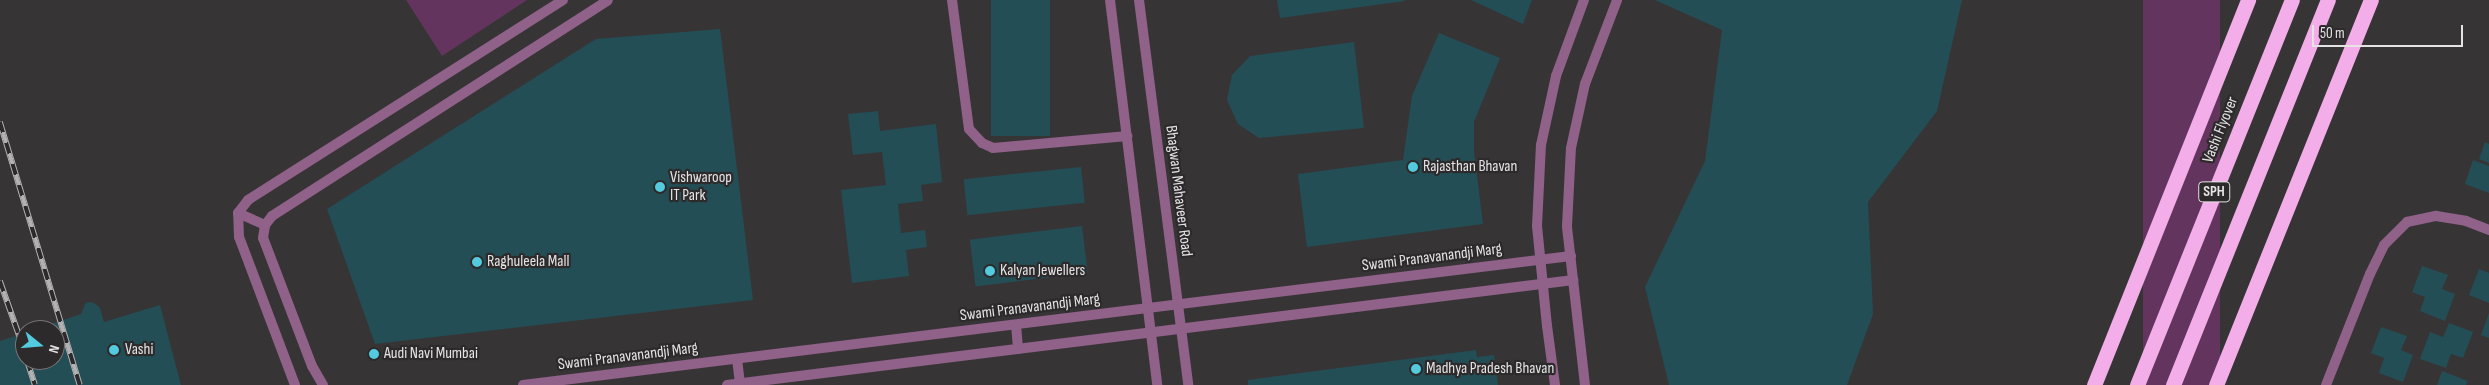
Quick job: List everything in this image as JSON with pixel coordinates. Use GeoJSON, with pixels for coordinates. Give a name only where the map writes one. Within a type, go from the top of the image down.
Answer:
{"type":"FeatureCollection","features":[{"type":"Feature","properties":{"kind":"highway"},"geometry":{"type":"LineString","coordinates":[[2094,385],[2248,0]]}},
{"type":"Feature","properties":{"kind":"highway","name":"Vashi Flyover"},"geometry":{"type":"LineString","coordinates":[[2137,385],[2292,0]]}},
{"type":"Feature","properties":{"kind":"highway","name":"SPH"},"geometry":{"type":"LineString","coordinates":[[2172,385],[2328,0]]}},
{"type":"Feature","properties":{"kind":"highway"},"geometry":{"type":"LineString","coordinates":[[2216,385],[2371,0]]}},
{"type":"Feature","properties":{"kind":"street"},"geometry":{"type":"LineString","coordinates":[[296,385],[239,237],[238,213],[248,200],[563,0]]}},
{"type":"Feature","properties":{"kind":"street"},"geometry":{"type":"LineString","coordinates":[[323,385],[312,366],[263,238],[265,225],[272,216],[608,0]]}},
{"type":"Feature","properties":{"kind":"street"},"geometry":{"type":"LineString","coordinates":[[952,0],[970,129],[982,143],[993,148],[1126,136]]}},
{"type":"Feature","properties":{"kind":"street"},"geometry":{"type":"LineString","coordinates":[[1110,0],[1158,385]]}},
{"type":"Feature","properties":{"kind":"street","name":"Bhagwan Mahaveer Road"},"geometry":{"type":"LineString","coordinates":[[1139,0],[1188,385]]}},
{"type":"Feature","properties":{"kind":"street"},"geometry":{"type":"LineString","coordinates":[[1555,385],[1537,226],[1541,145],[1556,76],[1584,0]]}},
{"type":"Feature","properties":{"kind":"street"},"geometry":{"type":"LineString","coordinates":[[1585,385],[1567,226],[1571,148],[1585,84],[1617,0]]}},
{"type":"Feature","properties":{"kind":"street"},"geometry":{"type":"LineString","coordinates":[[238,213],[265,225]]}},
{"type":"Feature","properties":{"kind":"street"},"geometry":{"type":"LineString","coordinates":[[2326,385],[2370,274],[2384,245],[2408,222],[2436,216],[2466,221],[2489,230]]}},
{"type":"Feature","properties":{"kind":"street","name":"Swami Pranavanandji Marg"},"geometry":{"type":"LineString","coordinates":[[523,385],[1570,256]]}},
{"type":"Feature","properties":{"kind":"street"},"geometry":{"type":"LineString","coordinates":[[727,385],[1574,280]]}},
{"type":"Feature","properties":{"kind":"street"},"geometry":{"type":"LineString","coordinates":[[1016,325],[1018,349]]}},
{"type":"Feature","properties":{"kind":"street"},"geometry":{"type":"LineString","coordinates":[[737,359],[740,383]]}},
{"type":"Feature","properties":{"kind":"shaded area"},"geometry":{"type":"Polygon","coordinates":[[[406,0],[527,0],[442,56],[406,0]]]}},
{"type":"Feature","properties":{"kind":"shaded area"},"geometry":{"type":"Polygon","coordinates":[[[2143,0],[2220,0],[2220,385],[2143,385],[2143,0]]]}},
{"type":"Feature","properties":{"kind":"building"},"geometry":{"type":"Polygon","coordinates":[[[991,0],[1050,0],[1050,136],[991,136],[991,0]]]}},
{"type":"Feature","properties":{"kind":"building"},"geometry":{"type":"Polygon","coordinates":[[[1277,0],[1405,0],[1405,1],[1280,18],[1277,0]]]}},
{"type":"Feature","properties":{"kind":"building"},"geometry":{"type":"Polygon","coordinates":[[[1471,0],[1532,0],[1523,24],[1471,0]]]}},
{"type":"Feature","properties":{"kind":"building"},"geometry":{"type":"Polygon","coordinates":[[[1655,0],[1962,0],[1937,111],[1868,202],[1873,314],[1847,385],[1669,385],[1645,287],[1705,161],[1722,30],[1655,0]]]}},
{"type":"Feature","properties":{"kind":"building"},"geometry":{"type":"Polygon","coordinates":[[[720,29],[753,300],[375,344],[327,209],[596,39],[720,29]]]}},
{"type":"Feature","properties":{"kind":"building","name":"Rajasthan Bhavan"},"geometry":{"type":"Polygon","coordinates":[[[1439,33],[1500,58],[1474,122],[1474,151],[1483,224],[1307,247],[1298,174],[1403,160],[1412,96],[1439,33]]]}},
{"type":"Feature","properties":{"kind":"building"},"geometry":{"type":"Polygon","coordinates":[[[1354,42],[1364,128],[1259,138],[1238,124],[1227,100],[1232,75],[1250,56],[1354,42]]]}},
{"type":"Feature","properties":{"kind":"building"},"geometry":{"type":"Polygon","coordinates":[[[878,111],[880,131],[936,124],[942,182],[921,185],[923,201],[898,204],[901,233],[925,230],[927,247],[906,250],[909,276],[852,283],[841,190],[886,185],[882,152],[853,155],[848,114],[878,111]]]}},
{"type":"Feature","properties":{"kind":"building"},"geometry":{"type":"Polygon","coordinates":[[[2485,142],[2489,144],[2489,163],[2479,159],[2485,142]]]}},
{"type":"Feature","properties":{"kind":"building"},"geometry":{"type":"Polygon","coordinates":[[[2473,160],[2489,166],[2489,193],[2465,184],[2473,160]]]}},
{"type":"Feature","properties":{"kind":"building"},"geometry":{"type":"Polygon","coordinates":[[[1081,167],[1085,203],[967,215],[964,179],[1081,167]]]}},
{"type":"Feature","properties":{"kind":"building"},"geometry":{"type":"Polygon","coordinates":[[[1082,226],[1088,273],[976,286],[970,240],[1082,226]]]}},
{"type":"Feature","properties":{"kind":"building"},"geometry":{"type":"Polygon","coordinates":[[[2422,266],[2448,275],[2442,289],[2455,294],[2445,321],[2420,311],[2425,297],[2412,292],[2422,266]]]}},
{"type":"Feature","properties":{"kind":"building"},"geometry":{"type":"Polygon","coordinates":[[[2479,269],[2489,273],[2489,303],[2469,295],[2479,269]]]}},
{"type":"Feature","properties":{"kind":"building","name":"Vashi"},"geometry":{"type":"Polygon","coordinates":[[[88,302],[94,303],[100,308],[104,322],[160,305],[181,385],[0,385],[0,341],[15,336],[15,370],[65,370],[65,320],[63,320],[81,314],[85,304],[88,302]]]}},
{"type":"Feature","properties":{"kind":"building"},"geometry":{"type":"Polygon","coordinates":[[[2489,313],[2489,338],[2481,335],[2489,313]]]}},
{"type":"Feature","properties":{"kind":"building"},"geometry":{"type":"Polygon","coordinates":[[[2449,323],[2473,332],[2463,358],[2451,354],[2446,368],[2420,359],[2430,332],[2443,337],[2449,323]]]}},
{"type":"Feature","properties":{"kind":"building"},"geometry":{"type":"Polygon","coordinates":[[[2381,327],[2407,336],[2401,350],[2413,355],[2403,382],[2379,373],[2384,358],[2371,353],[2381,327]]]}},
{"type":"Feature","properties":{"kind":"building","name":"Madhya Pradesh Bhavan"},"geometry":{"type":"Polygon","coordinates":[[[1476,350],[1477,357],[1494,355],[1498,385],[1248,385],[1248,380],[1476,350]]]}},
{"type":"Feature","properties":{"kind":"building"},"geometry":{"type":"Polygon","coordinates":[[[2442,371],[2468,381],[2466,385],[2437,385],[2442,371]]]}},
{"type":"Feature","properties":{"kind":"railway"},"geometry":{"type":"LineString","coordinates":[[0,122],[80,385]]}},
{"type":"Feature","properties":{"kind":"railway"},"geometry":{"type":"LineString","coordinates":[[0,281],[15,324]]}},
{"type":"Feature","properties":{"kind":"railway"},"geometry":{"type":"LineString","coordinates":[[30,370],[35,385]]}},
{"type":"Feature","properties":{"kind":"place","name":"Rajasthan Bhavan"},"geometry":{"type":"Point","coordinates":[1413,167]}},
{"type":"Feature","properties":{"kind":"place","name":"Vishwaroop IT Park"},"geometry":{"type":"Point","coordinates":[660,187]}},
{"type":"Feature","properties":{"kind":"place","name":"Raghuleela Mall"},"geometry":{"type":"Point","coordinates":[477,262]}},
{"type":"Feature","properties":{"kind":"place","name":"Kalyan Jewellers"},"geometry":{"type":"Point","coordinates":[990,271]}},
{"type":"Feature","properties":{"kind":"place","name":"Vashi"},"geometry":{"type":"Point","coordinates":[114,350]}},
{"type":"Feature","properties":{"kind":"place","name":"Audi Navi Mumbai"},"geometry":{"type":"Point","coordinates":[374,354]}},
{"type":"Feature","properties":{"kind":"place","name":"Madhya Pradesh Bhavan"},"geometry":{"type":"Point","coordinates":[1416,369]}}]}
